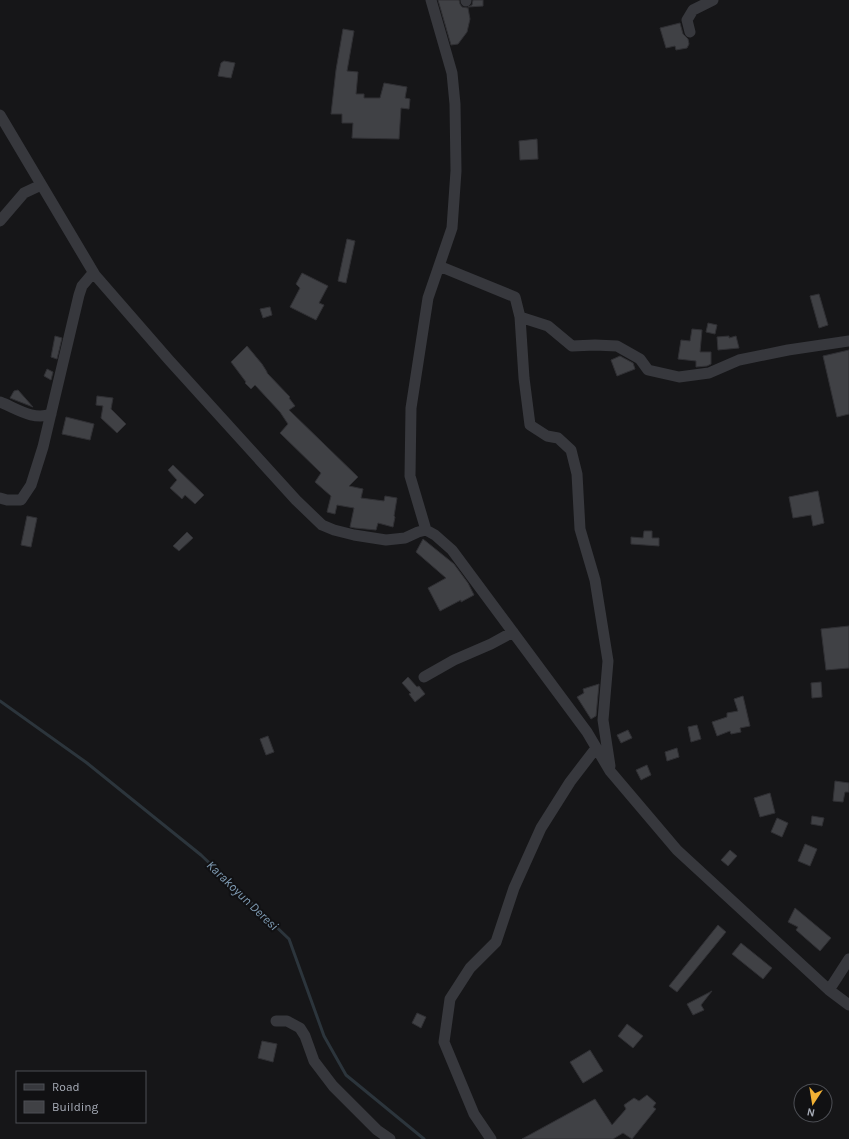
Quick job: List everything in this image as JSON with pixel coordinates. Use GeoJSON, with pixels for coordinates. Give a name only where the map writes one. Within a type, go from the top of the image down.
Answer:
{"type":"FeatureCollection","features":[{"type":"Feature","properties":{"kind":"street"},"geometry":{"type":"LineString","coordinates":[[426,530],[410,476],[411,408],[428,298],[452,228],[456,171],[455,104],[452,72],[431,0]]}},
{"type":"Feature","properties":{"kind":"street"},"geometry":{"type":"LineString","coordinates":[[690,32],[687,20],[693,10],[713,0]]}},
{"type":"Feature","properties":{"kind":"street"},"geometry":{"type":"LineString","coordinates":[[0,115],[94,273],[169,360],[296,500],[322,525],[334,530],[348,534],[386,540],[405,538],[426,530],[435,535],[452,550],[587,732],[610,771],[677,850],[829,990],[849,1005]]}},
{"type":"Feature","properties":{"kind":"street"},"geometry":{"type":"LineString","coordinates":[[0,221],[24,193],[41,185]]}},
{"type":"Feature","properties":{"kind":"street"},"geometry":{"type":"LineString","coordinates":[[439,266],[515,297],[520,317],[524,378],[530,424],[546,436],[558,438],[572,450],[577,474],[580,529],[595,580],[608,661],[603,720],[610,771]]}},
{"type":"Feature","properties":{"kind":"street"},"geometry":{"type":"LineString","coordinates":[[0,498],[6,500],[20,500],[31,485],[43,446],[79,295],[82,286],[94,273]]}},
{"type":"Feature","properties":{"kind":"street"},"geometry":{"type":"LineString","coordinates":[[520,317],[548,326],[572,346],[617,346],[640,358],[648,370],[679,377],[709,373],[740,360],[788,350],[849,341]]}},
{"type":"Feature","properties":{"kind":"street"},"geometry":{"type":"LineString","coordinates":[[0,402],[36,416],[47,416],[51,414]]}},
{"type":"Feature","properties":{"kind":"street"},"geometry":{"type":"LineString","coordinates":[[424,678],[454,660],[513,632]]}},
{"type":"Feature","properties":{"kind":"street"},"geometry":{"type":"LineString","coordinates":[[491,1139],[474,1114],[444,1042],[450,999],[470,968],[496,942],[514,888],[541,828],[570,782],[596,748]]}},
{"type":"Feature","properties":{"kind":"street"},"geometry":{"type":"LineString","coordinates":[[829,990],[849,959]]}},
{"type":"Feature","properties":{"kind":"street"},"geometry":{"type":"LineString","coordinates":[[276,1021],[287,1021],[300,1028],[305,1036],[314,1061],[333,1086],[377,1130],[390,1139]]}},
{"type":"Feature","properties":{"kind":"building"},"geometry":{"type":"Polygon","coordinates":[[[438,0],[459,0],[462,7],[468,8],[470,19],[467,32],[458,44],[451,45],[438,0]]]}},
{"type":"Feature","properties":{"kind":"building"},"geometry":{"type":"Polygon","coordinates":[[[473,0],[483,0],[483,6],[468,7],[472,5],[473,0]]]}},
{"type":"Feature","properties":{"kind":"building"},"geometry":{"type":"Polygon","coordinates":[[[680,23],[683,34],[688,39],[689,44],[687,48],[676,50],[675,46],[666,48],[660,28],[680,23]]]}},
{"type":"Feature","properties":{"kind":"building"},"geometry":{"type":"Polygon","coordinates":[[[343,29],[354,31],[347,71],[358,72],[356,94],[364,94],[364,98],[380,98],[384,83],[407,87],[405,98],[410,99],[409,109],[401,108],[399,139],[352,138],[353,123],[342,123],[342,114],[331,114],[343,29]]]}},
{"type":"Feature","properties":{"kind":"building"},"geometry":{"type":"Polygon","coordinates":[[[224,61],[235,63],[231,78],[218,76],[221,63],[224,61]]]}},
{"type":"Feature","properties":{"kind":"building"},"geometry":{"type":"Polygon","coordinates":[[[537,139],[538,159],[520,160],[519,141],[537,139]]]}},
{"type":"Feature","properties":{"kind":"building"},"geometry":{"type":"Polygon","coordinates":[[[347,239],[355,241],[346,283],[338,281],[347,239]]]}},
{"type":"Feature","properties":{"kind":"building"},"geometry":{"type":"Polygon","coordinates":[[[302,273],[328,286],[319,303],[324,305],[316,320],[290,307],[300,288],[296,284],[302,273]]]}},
{"type":"Feature","properties":{"kind":"building"},"geometry":{"type":"Polygon","coordinates":[[[819,294],[828,325],[819,328],[810,296],[819,294]]]}},
{"type":"Feature","properties":{"kind":"building"},"geometry":{"type":"Polygon","coordinates":[[[270,307],[272,315],[263,318],[260,309],[270,307]]]}},
{"type":"Feature","properties":{"kind":"building"},"geometry":{"type":"Polygon","coordinates":[[[708,323],[717,325],[715,334],[706,332],[708,323]]]}},
{"type":"Feature","properties":{"kind":"building"},"geometry":{"type":"Polygon","coordinates":[[[692,329],[702,330],[700,352],[711,352],[711,364],[707,366],[696,367],[696,361],[678,359],[681,340],[690,341],[692,329]]]}},
{"type":"Feature","properties":{"kind":"building"},"geometry":{"type":"Polygon","coordinates":[[[55,336],[62,338],[57,359],[51,357],[55,336]]]}},
{"type":"Feature","properties":{"kind":"building"},"geometry":{"type":"Polygon","coordinates":[[[729,336],[729,338],[736,336],[739,348],[718,350],[717,337],[729,336]]]}},
{"type":"Feature","properties":{"kind":"building"},"geometry":{"type":"Polygon","coordinates":[[[247,346],[262,364],[267,373],[290,397],[289,398],[295,406],[289,410],[358,477],[349,486],[363,489],[361,498],[384,501],[385,496],[397,498],[393,527],[378,523],[376,530],[350,527],[354,508],[337,505],[335,514],[327,512],[331,496],[315,482],[321,473],[280,433],[288,424],[280,412],[255,385],[251,389],[245,383],[246,382],[231,362],[247,346]]]}},
{"type":"Feature","properties":{"kind":"building"},"geometry":{"type":"Polygon","coordinates":[[[849,350],[849,414],[837,417],[823,356],[849,350]]]}},
{"type":"Feature","properties":{"kind":"building"},"geometry":{"type":"Polygon","coordinates":[[[620,356],[633,363],[635,369],[617,376],[611,360],[620,356]]]}},
{"type":"Feature","properties":{"kind":"building"},"geometry":{"type":"Polygon","coordinates":[[[47,369],[53,372],[51,380],[44,376],[47,369]]]}},
{"type":"Feature","properties":{"kind":"building"},"geometry":{"type":"Polygon","coordinates":[[[18,390],[33,407],[10,398],[14,391],[18,390]]]}},
{"type":"Feature","properties":{"kind":"building"},"geometry":{"type":"Polygon","coordinates":[[[97,396],[113,398],[111,409],[126,424],[117,433],[101,418],[103,406],[96,405],[97,396]]]}},
{"type":"Feature","properties":{"kind":"building"},"geometry":{"type":"Polygon","coordinates":[[[66,417],[94,424],[90,440],[62,434],[66,417]]]}},
{"type":"Feature","properties":{"kind":"building"},"geometry":{"type":"Polygon","coordinates":[[[173,465],[204,495],[195,504],[185,495],[182,499],[170,488],[177,480],[168,470],[173,465]]]}},
{"type":"Feature","properties":{"kind":"building"},"geometry":{"type":"Polygon","coordinates":[[[818,491],[824,523],[813,526],[811,515],[793,518],[789,497],[818,491]]]}},
{"type":"Feature","properties":{"kind":"building"},"geometry":{"type":"Polygon","coordinates":[[[27,516],[37,518],[31,547],[21,545],[27,516]]]}},
{"type":"Feature","properties":{"kind":"building"},"geometry":{"type":"Polygon","coordinates":[[[644,531],[652,531],[652,538],[659,538],[659,546],[631,544],[631,537],[643,538],[644,531]]]}},
{"type":"Feature","properties":{"kind":"building"},"geometry":{"type":"Polygon","coordinates":[[[187,532],[193,538],[179,551],[173,546],[187,532]]]}},
{"type":"Feature","properties":{"kind":"building"},"geometry":{"type":"Polygon","coordinates":[[[423,539],[454,564],[468,583],[474,595],[440,611],[428,588],[446,578],[416,552],[423,539]]]}},
{"type":"Feature","properties":{"kind":"building"},"geometry":{"type":"Polygon","coordinates":[[[849,626],[849,668],[826,670],[821,629],[849,626]]]}},
{"type":"Feature","properties":{"kind":"building"},"geometry":{"type":"Polygon","coordinates":[[[408,677],[417,687],[419,686],[425,694],[415,702],[409,694],[411,693],[402,683],[408,677]]]}},
{"type":"Feature","properties":{"kind":"building"},"geometry":{"type":"Polygon","coordinates":[[[821,682],[822,697],[812,698],[811,683],[821,682]]]}},
{"type":"Feature","properties":{"kind":"building"},"geometry":{"type":"Polygon","coordinates":[[[599,684],[596,716],[591,719],[577,697],[584,693],[583,689],[599,684]]]}},
{"type":"Feature","properties":{"kind":"building"},"geometry":{"type":"Polygon","coordinates":[[[743,696],[750,726],[740,728],[741,732],[731,734],[730,731],[717,736],[712,722],[727,717],[727,713],[738,711],[734,699],[743,696]]]}},
{"type":"Feature","properties":{"kind":"building"},"geometry":{"type":"Polygon","coordinates":[[[697,725],[701,739],[691,742],[688,727],[697,725]]]}},
{"type":"Feature","properties":{"kind":"building"},"geometry":{"type":"Polygon","coordinates":[[[628,730],[632,738],[621,743],[617,735],[628,730]]]}},
{"type":"Feature","properties":{"kind":"building"},"geometry":{"type":"Polygon","coordinates":[[[268,736],[274,752],[266,755],[260,739],[268,736]]]}},
{"type":"Feature","properties":{"kind":"building"},"geometry":{"type":"Polygon","coordinates":[[[677,748],[679,757],[667,761],[665,752],[677,748]]]}},
{"type":"Feature","properties":{"kind":"building"},"geometry":{"type":"Polygon","coordinates":[[[647,765],[651,775],[641,780],[636,770],[647,765]]]}},
{"type":"Feature","properties":{"kind":"building"},"geometry":{"type":"Polygon","coordinates":[[[835,781],[849,783],[849,792],[845,792],[843,802],[833,801],[835,781]]]}},
{"type":"Feature","properties":{"kind":"building"},"geometry":{"type":"Polygon","coordinates":[[[770,793],[775,813],[760,817],[754,798],[770,793]]]}},
{"type":"Feature","properties":{"kind":"building"},"geometry":{"type":"Polygon","coordinates":[[[812,816],[824,818],[822,826],[811,824],[812,816]]]}},
{"type":"Feature","properties":{"kind":"building"},"geometry":{"type":"Polygon","coordinates":[[[777,818],[788,823],[782,837],[771,832],[777,818]]]}},
{"type":"Feature","properties":{"kind":"building"},"geometry":{"type":"Polygon","coordinates":[[[805,844],[817,849],[810,866],[798,861],[805,844]]]}},
{"type":"Feature","properties":{"kind":"building"},"geometry":{"type":"Polygon","coordinates":[[[730,850],[737,856],[728,866],[721,860],[730,850]]]}},
{"type":"Feature","properties":{"kind":"building"},"geometry":{"type":"Polygon","coordinates":[[[795,908],[831,938],[820,951],[796,930],[798,927],[788,922],[795,908]]]}},
{"type":"Feature","properties":{"kind":"building"},"geometry":{"type":"Polygon","coordinates":[[[718,925],[726,932],[677,992],[669,986],[718,925]]]}},
{"type":"Feature","properties":{"kind":"building"},"geometry":{"type":"Polygon","coordinates":[[[741,943],[772,968],[763,979],[732,954],[741,943]]]}},
{"type":"Feature","properties":{"kind":"building"},"geometry":{"type":"Polygon","coordinates":[[[712,991],[701,1005],[704,1010],[693,1015],[687,1004],[712,991]]]}},
{"type":"Feature","properties":{"kind":"building"},"geometry":{"type":"Polygon","coordinates":[[[417,1013],[426,1017],[421,1028],[412,1023],[417,1013]]]}},
{"type":"Feature","properties":{"kind":"building"},"geometry":{"type":"Polygon","coordinates":[[[627,1024],[643,1036],[633,1048],[618,1036],[627,1024]]]}},
{"type":"Feature","properties":{"kind":"building"},"geometry":{"type":"Polygon","coordinates":[[[262,1041],[277,1044],[273,1062],[258,1058],[262,1041]]]}},
{"type":"Feature","properties":{"kind":"building"},"geometry":{"type":"Polygon","coordinates":[[[590,1050],[603,1071],[583,1083],[570,1062],[590,1050]]]}},
{"type":"Feature","properties":{"kind":"building"},"geometry":{"type":"Polygon","coordinates":[[[647,1095],[656,1103],[653,1107],[656,1109],[632,1139],[623,1133],[613,1139],[522,1139],[595,1099],[612,1125],[626,1109],[624,1105],[634,1098],[639,1101],[647,1095]]]}},
{"type":"Feature","properties":{"kind":"waterway","name":"Karakoyun Deresi"},"geometry":{"type":"LineString","coordinates":[[0,701],[87,763],[201,855],[289,939],[324,1036],[346,1075],[424,1139]]}}]}
